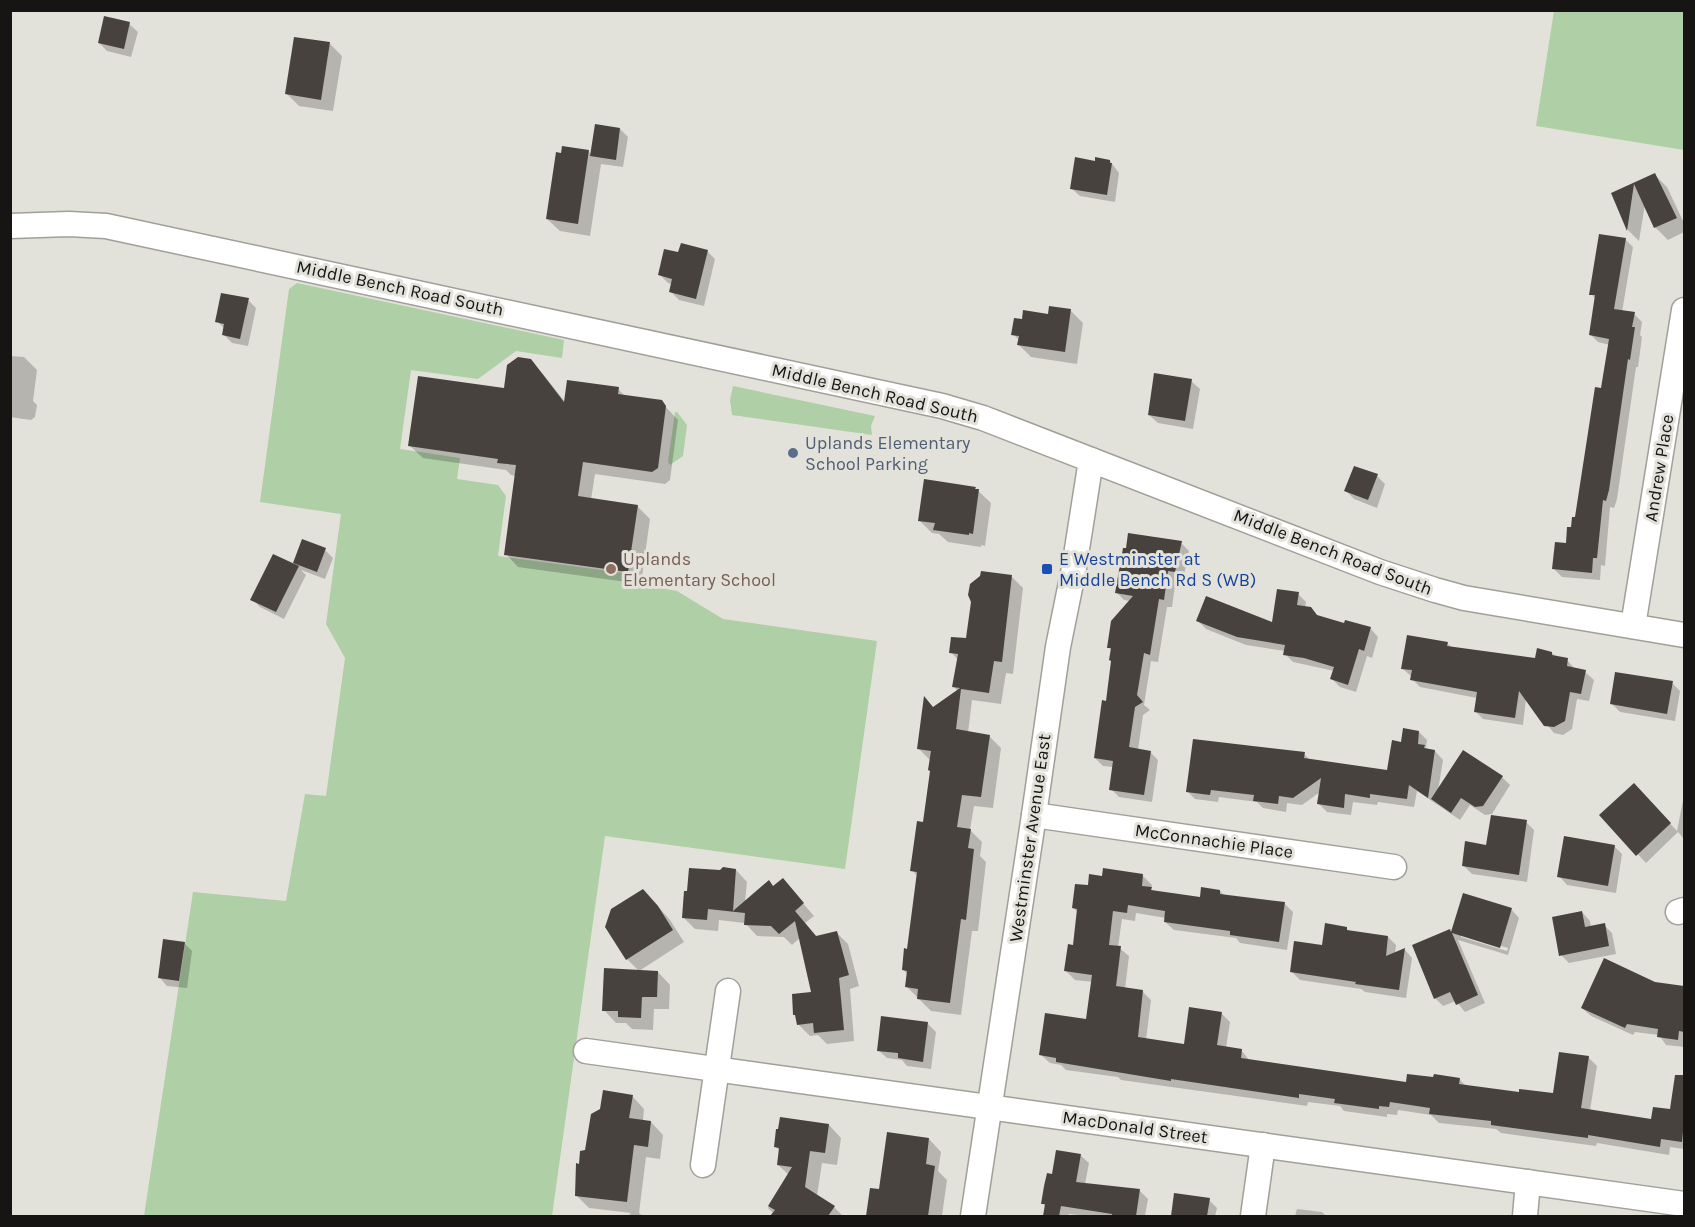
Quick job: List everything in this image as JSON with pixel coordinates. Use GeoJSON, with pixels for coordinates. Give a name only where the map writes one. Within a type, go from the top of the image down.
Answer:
{"type":"FeatureCollection","features":[{"type":"Feature","properties":{"kind":"street","name":"Middle Bench Road South"},"geometry":{"type":"LineString","coordinates":[[10,226],[106,226],[912,399],[983,418],[1380,572],[1435,590],[1464,598],[1684,635]]}},
{"type":"Feature","properties":{"kind":"street","name":"Andrew Place"},"geometry":{"type":"LineString","coordinates":[[1633,626],[1684,310]]}},
{"type":"Feature","properties":{"kind":"street","name":"Westminster Avenue East"},"geometry":{"type":"LineString","coordinates":[[973,1216],[1058,647],[1074,568],[1091,460]]}},
{"type":"Feature","properties":{"kind":"street","name":"McConnachie Place"},"geometry":{"type":"LineString","coordinates":[[1034,815],[1394,867]]}},
{"type":"Feature","properties":{"kind":"street"},"geometry":{"type":"LineString","coordinates":[[703,1165],[728,991]]}},
{"type":"Feature","properties":{"kind":"street","name":"MacDonald Street"},"geometry":{"type":"LineString","coordinates":[[586,1050],[1684,1204]]}},
{"type":"Feature","properties":{"kind":"street"},"geometry":{"type":"LineString","coordinates":[[1253,1216],[1263,1145]]}},
{"type":"Feature","properties":{"kind":"street"},"geometry":{"type":"LineString","coordinates":[[1525,1216],[1528,1182]]}},
{"type":"Feature","properties":{"kind":"green space"},"geometry":{"type":"Polygon","coordinates":[[[1554,11],[1684,11],[1684,150],[1536,126],[1554,11]]]}},
{"type":"Feature","properties":{"kind":"green space"},"geometry":{"type":"Polygon","coordinates":[[[297,283],[564,340],[562,358],[516,351],[478,379],[411,370],[400,449],[460,458],[457,479],[498,485],[506,496],[498,556],[631,574],[643,585],[677,591],[723,619],[877,641],[845,869],[605,836],[552,1216],[144,1216],[193,892],[286,901],[305,794],[326,796],[345,658],[326,624],[341,514],[260,502],[289,289],[297,283]]]}},
{"type":"Feature","properties":{"kind":"green space"},"geometry":{"type":"Polygon","coordinates":[[[733,386],[875,416],[871,426],[872,435],[732,415],[730,400],[733,386]]]}},
{"type":"Feature","properties":{"kind":"green space"},"geometry":{"type":"Polygon","coordinates":[[[675,412],[687,425],[683,456],[670,465],[668,462],[675,412]]]}},
{"type":"Feature","properties":{"kind":"building"},"geometry":{"type":"Polygon","coordinates":[[[104,16],[130,22],[124,49],[98,43],[104,16]]]}},
{"type":"Feature","properties":{"kind":"building"},"geometry":{"type":"Polygon","coordinates":[[[294,37],[330,42],[321,100],[285,94],[294,37]]]}},
{"type":"Feature","properties":{"kind":"building"},"geometry":{"type":"Polygon","coordinates":[[[595,124],[620,128],[616,160],[590,156],[595,124]]]}},
{"type":"Feature","properties":{"kind":"building"},"geometry":{"type":"Polygon","coordinates":[[[562,146],[589,150],[578,224],[546,219],[556,152],[561,153],[562,146]]]}},
{"type":"Feature","properties":{"kind":"building"},"geometry":{"type":"Polygon","coordinates":[[[1075,157],[1095,161],[1095,157],[1110,160],[1112,163],[1107,195],[1070,189],[1075,157]]]}},
{"type":"Feature","properties":{"kind":"building"},"geometry":{"type":"Polygon","coordinates":[[[1655,173],[1677,218],[1654,228],[1634,184],[1627,231],[1611,193],[1655,173]]]}},
{"type":"Feature","properties":{"kind":"building"},"geometry":{"type":"Polygon","coordinates":[[[1599,234],[1626,238],[1614,309],[1635,312],[1632,327],[1635,327],[1630,360],[1628,359],[1609,490],[1606,501],[1603,500],[1597,558],[1593,558],[1592,573],[1552,569],[1555,542],[1566,543],[1567,527],[1571,527],[1572,517],[1575,517],[1595,387],[1601,388],[1609,339],[1589,335],[1595,295],[1589,295],[1599,234]]]}},
{"type":"Feature","properties":{"kind":"building"},"geometry":{"type":"Polygon","coordinates":[[[681,243],[708,250],[696,299],[669,292],[672,279],[658,275],[664,249],[678,252],[681,243]]]}},
{"type":"Feature","properties":{"kind":"building"},"geometry":{"type":"Polygon","coordinates":[[[221,293],[249,298],[240,339],[222,335],[224,324],[215,322],[221,293]]]}},
{"type":"Feature","properties":{"kind":"building"},"geometry":{"type":"Polygon","coordinates":[[[1049,306],[1071,309],[1065,352],[1017,345],[1019,336],[1011,335],[1014,318],[1022,319],[1023,310],[1048,314],[1049,306]]]}},
{"type":"Feature","properties":{"kind":"building"},"geometry":{"type":"Polygon","coordinates":[[[518,357],[531,359],[564,402],[567,380],[619,387],[618,394],[662,400],[666,406],[658,468],[652,472],[583,462],[578,496],[638,505],[628,572],[504,555],[516,465],[497,463],[498,459],[408,446],[418,376],[504,388],[507,365],[518,357]]]}},
{"type":"Feature","properties":{"kind":"building"},"geometry":{"type":"Polygon","coordinates":[[[1154,373],[1192,379],[1185,421],[1148,415],[1154,373]]]}},
{"type":"Feature","properties":{"kind":"building"},"geometry":{"type":"Polygon","coordinates":[[[1354,466],[1378,474],[1368,500],[1344,491],[1354,466]]]}},
{"type":"Feature","properties":{"kind":"building"},"geometry":{"type":"Polygon","coordinates":[[[924,479],[979,489],[973,534],[933,530],[935,523],[918,521],[924,479]]]}},
{"type":"Feature","properties":{"kind":"building"},"geometry":{"type":"Polygon","coordinates":[[[1128,533],[1182,541],[1175,572],[1168,571],[1164,600],[1159,599],[1150,655],[1144,653],[1137,695],[1143,702],[1135,707],[1129,747],[1151,751],[1144,795],[1109,790],[1113,761],[1094,758],[1102,700],[1106,701],[1111,661],[1109,660],[1111,648],[1107,648],[1111,621],[1133,596],[1115,593],[1128,533]]]}},
{"type":"Feature","properties":{"kind":"building"},"geometry":{"type":"Polygon","coordinates":[[[302,539],[326,548],[317,572],[293,563],[302,539]]]}},
{"type":"Feature","properties":{"kind":"building"},"geometry":{"type":"Polygon","coordinates":[[[273,554],[299,566],[276,612],[250,600],[273,554]]]}},
{"type":"Feature","properties":{"kind":"building"},"geometry":{"type":"Polygon","coordinates":[[[981,571],[1012,575],[1002,662],[994,661],[989,693],[961,689],[956,729],[990,735],[981,797],[962,795],[957,827],[971,829],[968,848],[974,849],[966,920],[961,919],[950,1003],[917,999],[918,989],[905,987],[907,971],[902,970],[917,872],[910,871],[917,821],[923,822],[930,771],[928,770],[931,751],[917,749],[924,696],[933,707],[960,688],[952,687],[958,654],[949,653],[951,637],[966,638],[971,602],[968,595],[970,584],[980,576],[981,571]]]}},
{"type":"Feature","properties":{"kind":"building"},"geometry":{"type":"Polygon","coordinates":[[[1277,589],[1299,592],[1297,605],[1311,607],[1317,615],[1344,623],[1345,620],[1371,627],[1364,651],[1359,649],[1348,685],[1330,679],[1334,667],[1304,658],[1283,655],[1285,645],[1237,637],[1196,621],[1206,596],[1272,622],[1277,589]]]}},
{"type":"Feature","properties":{"kind":"building"},"geometry":{"type":"Polygon","coordinates":[[[1407,635],[1448,642],[1447,646],[1535,658],[1537,648],[1552,652],[1552,655],[1568,658],[1567,666],[1586,670],[1581,694],[1570,692],[1565,721],[1554,727],[1544,726],[1519,691],[1515,718],[1474,712],[1477,692],[1410,680],[1412,670],[1401,669],[1407,635]]]}},
{"type":"Feature","properties":{"kind":"building"},"geometry":{"type":"Polygon","coordinates":[[[1615,672],[1673,681],[1667,714],[1610,704],[1615,672]]]}},
{"type":"Feature","properties":{"kind":"building"},"geometry":{"type":"Polygon","coordinates":[[[1403,728],[1419,731],[1418,744],[1435,750],[1428,798],[1409,785],[1407,799],[1370,794],[1370,798],[1345,794],[1344,808],[1317,804],[1321,778],[1293,798],[1279,796],[1278,804],[1253,801],[1254,795],[1211,790],[1210,795],[1186,792],[1193,739],[1305,752],[1304,758],[1387,770],[1392,740],[1401,742],[1403,728]]]}},
{"type":"Feature","properties":{"kind":"building"},"geometry":{"type":"Polygon","coordinates":[[[1463,750],[1503,776],[1483,806],[1475,807],[1461,798],[1451,813],[1431,799],[1463,750]]]}},
{"type":"Feature","properties":{"kind":"building"},"geometry":{"type":"Polygon","coordinates":[[[1634,783],[1671,823],[1636,856],[1599,815],[1634,783]]]}},
{"type":"Feature","properties":{"kind":"building"},"geometry":{"type":"Polygon","coordinates":[[[1491,815],[1527,820],[1519,875],[1462,866],[1465,841],[1486,845],[1491,815]]]}},
{"type":"Feature","properties":{"kind":"building"},"geometry":{"type":"Polygon","coordinates":[[[1564,836],[1615,845],[1608,886],[1557,877],[1564,836]]]}},
{"type":"Feature","properties":{"kind":"building"},"geometry":{"type":"Polygon","coordinates":[[[723,867],[736,869],[733,911],[769,880],[773,886],[783,878],[804,903],[795,911],[816,936],[837,931],[849,975],[839,978],[844,1030],[814,1033],[813,1023],[797,1025],[795,1015],[793,1015],[792,994],[811,992],[795,921],[779,934],[771,926],[744,925],[745,913],[708,909],[707,920],[682,918],[689,868],[720,870],[723,867]]]}},
{"type":"Feature","properties":{"kind":"building"},"geometry":{"type":"Polygon","coordinates":[[[1103,868],[1143,874],[1142,886],[1152,887],[1151,890],[1200,897],[1201,887],[1220,890],[1220,894],[1285,902],[1279,942],[1230,935],[1230,931],[1164,922],[1165,911],[1128,905],[1127,913],[1113,911],[1109,945],[1121,946],[1116,986],[1143,990],[1138,1037],[1184,1044],[1189,1007],[1222,1012],[1217,1045],[1242,1049],[1241,1058],[1406,1082],[1407,1074],[1433,1077],[1434,1074],[1460,1078],[1459,1084],[1519,1092],[1519,1089],[1553,1093],[1559,1052],[1589,1056],[1581,1108],[1651,1119],[1653,1107],[1670,1109],[1675,1075],[1684,1075],[1682,1142],[1661,1139],[1660,1147],[1588,1135],[1588,1138],[1491,1125],[1491,1121],[1429,1114],[1430,1108],[1390,1102],[1389,1107],[1379,1106],[1379,1109],[1334,1103],[1335,1099],[1299,1094],[1299,1098],[1171,1079],[1171,1081],[1056,1062],[1056,1058],[1039,1055],[1045,1013],[1086,1019],[1092,975],[1064,971],[1068,944],[1073,945],[1077,909],[1072,908],[1075,884],[1088,885],[1089,874],[1102,876],[1103,868]]]}},
{"type":"Feature","properties":{"kind":"building"},"geometry":{"type":"Polygon","coordinates":[[[643,889],[658,906],[673,930],[626,960],[605,927],[611,909],[643,889]]]}},
{"type":"Feature","properties":{"kind":"building"},"geometry":{"type":"Polygon","coordinates":[[[1463,893],[1512,908],[1500,948],[1452,933],[1478,995],[1456,1005],[1450,992],[1434,999],[1412,945],[1450,929],[1451,932],[1463,893]]]}},
{"type":"Feature","properties":{"kind":"building"},"geometry":{"type":"Polygon","coordinates":[[[1582,911],[1585,927],[1605,923],[1609,946],[1559,956],[1552,917],[1582,911]]]}},
{"type":"Feature","properties":{"kind":"building"},"geometry":{"type":"Polygon","coordinates":[[[1325,923],[1347,927],[1347,930],[1388,936],[1386,956],[1405,948],[1399,990],[1290,972],[1294,941],[1322,945],[1325,923]]]}},
{"type":"Feature","properties":{"kind":"building"},"geometry":{"type":"Polygon","coordinates":[[[163,939],[185,942],[179,981],[158,978],[163,939]]]}},
{"type":"Feature","properties":{"kind":"building"},"geometry":{"type":"Polygon","coordinates":[[[1604,958],[1655,982],[1684,986],[1684,1032],[1679,1031],[1678,1040],[1657,1037],[1658,1029],[1627,1024],[1625,1028],[1581,1008],[1604,958]]]}},
{"type":"Feature","properties":{"kind":"building"},"geometry":{"type":"Polygon","coordinates":[[[604,968],[658,971],[657,997],[642,997],[641,1018],[618,1017],[618,1011],[602,1011],[604,968]]]}},
{"type":"Feature","properties":{"kind":"building"},"geometry":{"type":"Polygon","coordinates":[[[881,1016],[928,1022],[923,1062],[898,1058],[898,1053],[877,1051],[881,1016]]]}},
{"type":"Feature","properties":{"kind":"building"},"geometry":{"type":"Polygon","coordinates":[[[603,1090],[633,1095],[629,1118],[651,1121],[648,1147],[634,1145],[627,1202],[575,1196],[576,1163],[579,1164],[580,1151],[585,1150],[591,1114],[600,1109],[603,1090]]]}},
{"type":"Feature","properties":{"kind":"building"},"geometry":{"type":"Polygon","coordinates":[[[780,1117],[829,1124],[825,1153],[810,1151],[805,1187],[835,1206],[828,1216],[770,1216],[775,1210],[768,1206],[792,1167],[777,1165],[779,1148],[774,1147],[780,1117]]]}},
{"type":"Feature","properties":{"kind":"building"},"geometry":{"type":"Polygon","coordinates":[[[887,1132],[929,1138],[926,1164],[935,1166],[928,1216],[866,1216],[870,1188],[879,1189],[887,1132]]]}},
{"type":"Feature","properties":{"kind":"building"},"geometry":{"type":"Polygon","coordinates":[[[1056,1150],[1081,1154],[1076,1182],[1140,1189],[1136,1216],[1112,1216],[1112,1214],[1061,1206],[1059,1216],[1043,1216],[1045,1204],[1041,1204],[1044,1186],[1047,1173],[1052,1174],[1056,1150]]]}},
{"type":"Feature","properties":{"kind":"building"},"geometry":{"type":"Polygon","coordinates":[[[1174,1193],[1210,1198],[1207,1216],[1171,1216],[1174,1193]]]}},
{"type":"Feature","properties":{"kind":"place","name":"Uplands Elementary School Parking"},"geometry":{"type":"Point","coordinates":[793,453]}},
{"type":"Feature","properties":{"kind":"place","name":"Uplands Elementary School"},"geometry":{"type":"Point","coordinates":[611,569]}},
{"type":"Feature","properties":{"kind":"place","name":"E Westminster at Middle Bench Rd S (WB)"},"geometry":{"type":"Point","coordinates":[1047,569]}}]}
